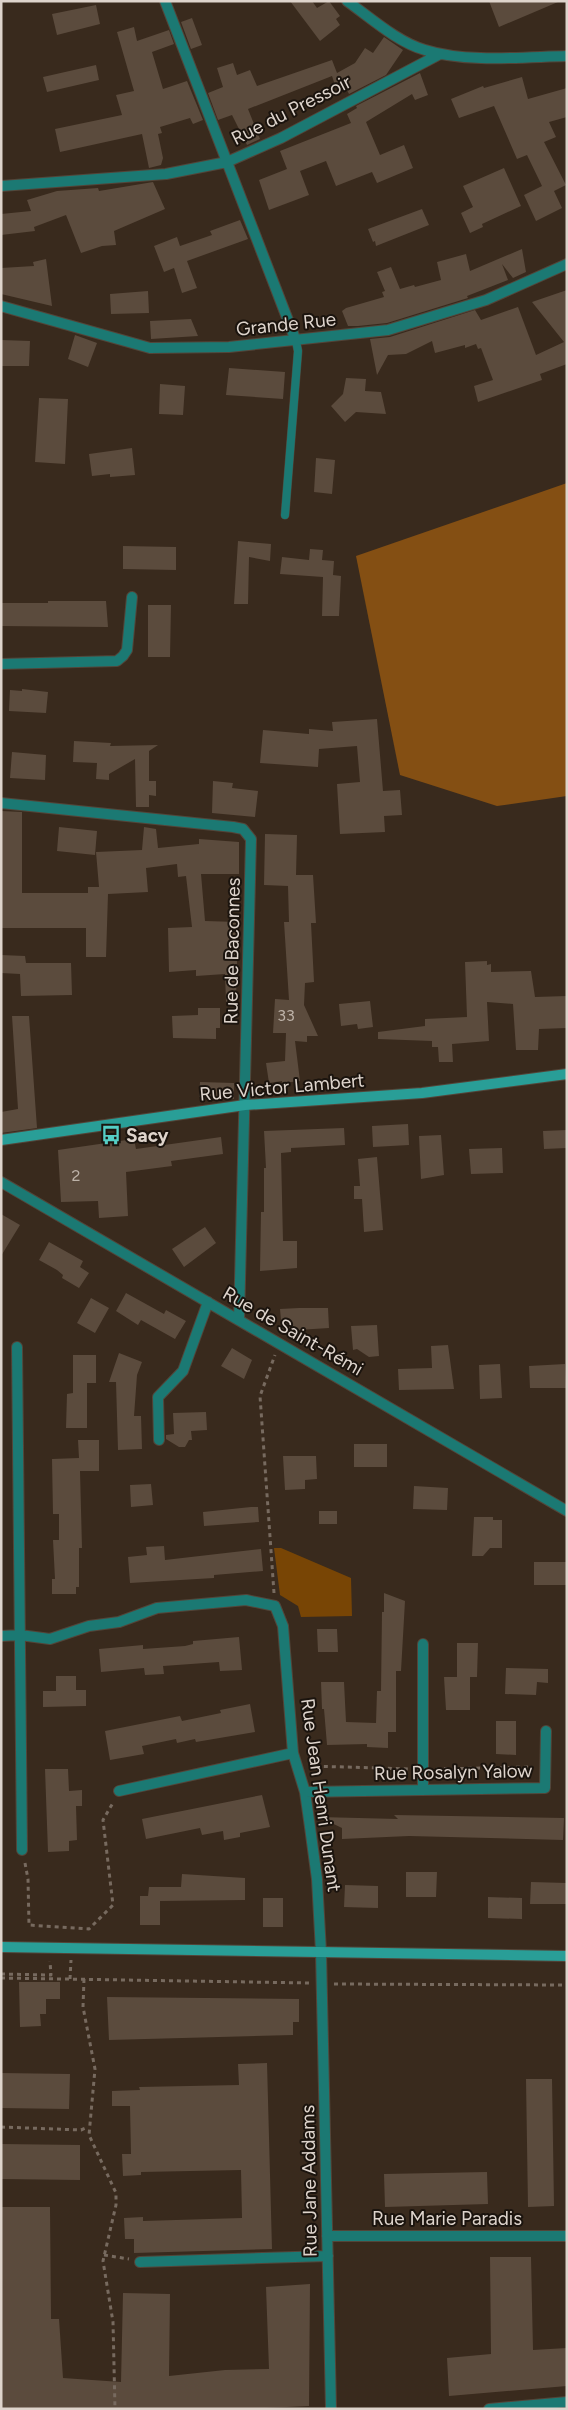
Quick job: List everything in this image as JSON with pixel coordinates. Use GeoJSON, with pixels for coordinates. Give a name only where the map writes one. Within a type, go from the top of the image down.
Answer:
{"type":"FeatureCollection","features":[{"type":"Feature","properties":{"kind":"street"},"geometry":{"type":"LineString","coordinates":[[165,1],[296,341]]}},
{"type":"Feature","properties":{"kind":"street"},"geometry":{"type":"LineString","coordinates":[[347,1],[406,42],[424,50],[440,54],[476,57],[567,56]]}},
{"type":"Feature","properties":{"kind":"street","name":"Rue du Pressoir"},"geometry":{"type":"LineString","coordinates":[[1,186],[166,174],[227,162],[281,138],[440,54]]}},
{"type":"Feature","properties":{"kind":"street","name":"Grande Rue"},"geometry":{"type":"LineString","coordinates":[[1,306],[150,348],[229,347],[388,330],[486,300],[567,264]]}},
{"type":"Feature","properties":{"kind":"street"},"geometry":{"type":"LineString","coordinates":[[1,664],[117,661],[124,656],[127,650],[132,597]]}},
{"type":"Feature","properties":{"kind":"street","name":"Rue de Baconnes"},"geometry":{"type":"LineString","coordinates":[[1,803],[233,827],[244,829],[248,833],[252,847],[239,1320]]}},
{"type":"Feature","properties":{"kind":"street","name":"Rue Victor Lambert"},"geometry":{"type":"LineString","coordinates":[[1,1140],[246,1105],[422,1093],[567,1074]]}},
{"type":"Feature","properties":{"kind":"street","name":"Rue de Saint-Rémi"},"geometry":{"type":"LineString","coordinates":[[1,1182],[567,1510]]}},
{"type":"Feature","properties":{"kind":"street"},"geometry":{"type":"LineString","coordinates":[[159,1440],[158,1397],[183,1371],[208,1302]]}},
{"type":"Feature","properties":{"kind":"street"},"geometry":{"type":"LineString","coordinates":[[17,1347],[22,1850]]}},
{"type":"Feature","properties":{"kind":"street"},"geometry":{"type":"LineString","coordinates":[[1,1636],[20,1635],[50,1639],[88,1626],[119,1622],[157,1608],[246,1600],[275,1606]]}},
{"type":"Feature","properties":{"kind":"street","name":"Rue Jean Henri Dunant"},"geometry":{"type":"LineString","coordinates":[[275,1606],[283,1626],[293,1753],[304,1792],[317,1879],[321,1952]]}},
{"type":"Feature","properties":{"kind":"street"},"geometry":{"type":"LineString","coordinates":[[423,1644],[423,1790]]}},
{"type":"Feature","properties":{"kind":"street","name":"Rue Rosalyn Yalow"},"geometry":{"type":"LineString","coordinates":[[304,1792],[545,1788],[546,1731]]}},
{"type":"Feature","properties":{"kind":"street"},"geometry":{"type":"LineString","coordinates":[[119,1791],[293,1753]]}},
{"type":"Feature","properties":{"kind":"street"},"geometry":{"type":"LineString","coordinates":[[1,1947],[567,1956]]}},
{"type":"Feature","properties":{"kind":"street","name":"Rue Jane Addams"},"geometry":{"type":"LineString","coordinates":[[321,1952],[331,2409]]}},
{"type":"Feature","properties":{"kind":"street","name":"Rue Marie Paradis"},"geometry":{"type":"LineString","coordinates":[[327,2236],[567,2236]]}},
{"type":"Feature","properties":{"kind":"street"},"geometry":{"type":"LineString","coordinates":[[140,2262],[328,2256]]}},
{"type":"Feature","properties":{"kind":"street"},"geometry":{"type":"LineString","coordinates":[[489,2409],[567,2402]]}},
{"type":"Feature","properties":{"kind":"lane"},"geometry":{"type":"LineString","coordinates":[[285,515],[298,351],[296,341]]}},
{"type":"Feature","properties":{"kind":"path"},"geometry":{"type":"LineString","coordinates":[[275,1606],[260,1396],[279,1343]]}},
{"type":"Feature","properties":{"kind":"path"},"geometry":{"type":"LineString","coordinates":[[22,1850],[28,1879],[29,1924],[89,1929],[113,1905],[103,1820],[119,1791]]}},
{"type":"Feature","properties":{"kind":"path"},"geometry":{"type":"LineString","coordinates":[[1,1974],[51,1975],[50,1961]]}},
{"type":"Feature","properties":{"kind":"path"},"geometry":{"type":"LineString","coordinates":[[1,1978],[322,1984],[567,1985]]}},
{"type":"Feature","properties":{"kind":"path"},"geometry":{"type":"LineString","coordinates":[[84,1979],[83,2008],[95,2069],[88,2127],[89,2135],[116,2193],[116,2205],[103,2261],[113,2322],[115,2409]]}},
{"type":"Feature","properties":{"kind":"path"},"geometry":{"type":"LineString","coordinates":[[1,2127],[81,2130],[88,2127]]}},
{"type":"Feature","properties":{"kind":"path"},"geometry":{"type":"LineString","coordinates":[[104,2255],[140,2262]]}},
{"type":"Feature","properties":{"kind":"shaded area"},"geometry":{"type":"Polygon","coordinates":[[[567,483],[567,796],[497,806],[400,775],[356,556],[567,483]]]}},
{"type":"Feature","properties":{"kind":"shaded area"},"geometry":{"type":"Polygon","coordinates":[[[274,1548],[281,1548],[351,1578],[352,1616],[301,1617],[298,1606],[280,1595],[274,1548]]]}},
{"type":"Feature","properties":{"kind":"building"},"geometry":{"type":"Polygon","coordinates":[[[290,1],[312,1],[317,8],[329,1],[340,16],[336,19],[340,25],[320,41],[290,1]]]}},
{"type":"Feature","properties":{"kind":"building"},"geometry":{"type":"Polygon","coordinates":[[[489,1],[558,1],[558,2],[499,27],[489,1]]]}},
{"type":"Feature","properties":{"kind":"building"},"geometry":{"type":"Polygon","coordinates":[[[96,5],[100,24],[57,35],[52,14],[96,5]]]}},
{"type":"Feature","properties":{"kind":"building"},"geometry":{"type":"Polygon","coordinates":[[[192,18],[202,45],[191,49],[181,22],[192,18]]]}},
{"type":"Feature","properties":{"kind":"building"},"geometry":{"type":"Polygon","coordinates":[[[134,27],[137,41],[169,30],[174,44],[152,52],[163,89],[187,81],[203,120],[193,124],[190,118],[160,127],[162,133],[158,134],[163,158],[161,165],[149,168],[142,134],[60,152],[55,129],[122,115],[116,95],[134,91],[117,32],[134,27]]]}},
{"type":"Feature","properties":{"kind":"building"},"geometry":{"type":"Polygon","coordinates":[[[384,37],[403,50],[386,75],[349,94],[344,84],[336,88],[332,76],[248,109],[260,139],[247,145],[232,115],[218,120],[208,93],[223,87],[217,68],[233,63],[237,75],[250,70],[257,86],[332,60],[337,73],[355,63],[365,48],[373,53],[384,37]]]}},
{"type":"Feature","properties":{"kind":"building"},"geometry":{"type":"Polygon","coordinates":[[[96,65],[99,80],[47,92],[43,77],[96,65]]]}},
{"type":"Feature","properties":{"kind":"building"},"geometry":{"type":"Polygon","coordinates":[[[420,73],[428,95],[415,100],[412,94],[366,122],[380,155],[404,145],[413,168],[377,183],[372,172],[336,186],[326,161],[300,171],[309,195],[269,210],[259,180],[287,169],[280,151],[351,123],[347,114],[357,108],[356,106],[420,73]]]}},
{"type":"Feature","properties":{"kind":"building"},"geometry":{"type":"Polygon","coordinates":[[[522,77],[528,99],[567,88],[567,117],[549,122],[556,137],[544,142],[566,185],[554,191],[562,208],[536,221],[524,195],[542,186],[527,155],[517,159],[494,106],[459,118],[451,99],[483,86],[484,88],[522,77]]]}},
{"type":"Feature","properties":{"kind":"building"},"geometry":{"type":"Polygon","coordinates":[[[504,168],[521,206],[482,224],[483,227],[470,233],[461,213],[473,207],[463,186],[504,168]]]}},
{"type":"Feature","properties":{"kind":"building"},"geometry":{"type":"Polygon","coordinates":[[[153,182],[165,209],[114,231],[116,245],[102,246],[81,253],[66,215],[34,227],[35,231],[1,235],[1,214],[31,211],[27,200],[57,191],[98,188],[99,191],[153,182]]]}},
{"type":"Feature","properties":{"kind":"building"},"geometry":{"type":"Polygon","coordinates":[[[422,209],[429,225],[376,246],[375,241],[373,242],[368,229],[422,209]]]}},
{"type":"Feature","properties":{"kind":"building"},"geometry":{"type":"Polygon","coordinates":[[[240,220],[248,239],[187,261],[197,288],[182,293],[174,268],[164,272],[154,246],[177,237],[180,246],[212,235],[210,231],[240,220]]]}},
{"type":"Feature","properties":{"kind":"building"},"geometry":{"type":"Polygon","coordinates":[[[522,249],[526,272],[513,278],[502,264],[508,280],[467,296],[468,298],[387,323],[358,326],[348,326],[342,311],[346,308],[384,297],[382,292],[385,291],[377,272],[391,267],[400,289],[414,285],[415,287],[441,280],[437,262],[466,254],[470,271],[522,249]]]}},
{"type":"Feature","properties":{"kind":"building"},"geometry":{"type":"Polygon","coordinates":[[[46,259],[52,306],[1,294],[1,268],[34,266],[33,262],[46,259]]]}},
{"type":"Feature","properties":{"kind":"building"},"geometry":{"type":"Polygon","coordinates":[[[567,290],[567,364],[540,374],[542,380],[478,402],[474,386],[493,380],[481,348],[478,349],[476,344],[465,348],[465,345],[435,353],[432,341],[406,354],[388,355],[377,375],[370,339],[390,337],[475,310],[481,320],[518,307],[536,355],[564,342],[532,302],[567,290]]]}},
{"type":"Feature","properties":{"kind":"building"},"geometry":{"type":"Polygon","coordinates":[[[148,291],[149,313],[111,314],[110,294],[148,291]]]}},
{"type":"Feature","properties":{"kind":"building"},"geometry":{"type":"Polygon","coordinates":[[[191,319],[198,336],[151,339],[150,321],[191,319]]]}},
{"type":"Feature","properties":{"kind":"building"},"geometry":{"type":"Polygon","coordinates":[[[75,335],[97,343],[88,367],[68,359],[75,335]]]}},
{"type":"Feature","properties":{"kind":"building"},"geometry":{"type":"Polygon","coordinates":[[[1,340],[30,341],[29,366],[1,366],[1,340]]]}},
{"type":"Feature","properties":{"kind":"building"},"geometry":{"type":"Polygon","coordinates":[[[229,368],[285,372],[283,399],[226,395],[229,368]]]}},
{"type":"Feature","properties":{"kind":"building"},"geometry":{"type":"Polygon","coordinates":[[[346,378],[366,379],[365,391],[381,392],[386,414],[356,412],[345,422],[331,406],[343,394],[346,378]]]}},
{"type":"Feature","properties":{"kind":"building"},"geometry":{"type":"Polygon","coordinates":[[[160,384],[185,386],[183,415],[159,414],[160,384]]]}},
{"type":"Feature","properties":{"kind":"building"},"geometry":{"type":"Polygon","coordinates":[[[39,398],[68,399],[65,464],[35,462],[39,398]]]}},
{"type":"Feature","properties":{"kind":"building"},"geometry":{"type":"Polygon","coordinates":[[[132,448],[135,475],[110,477],[110,474],[92,476],[89,454],[132,448]]]}},
{"type":"Feature","properties":{"kind":"building"},"geometry":{"type":"Polygon","coordinates":[[[316,458],[335,460],[332,494],[314,492],[316,458]]]}},
{"type":"Feature","properties":{"kind":"building"},"geometry":{"type":"Polygon","coordinates":[[[238,541],[271,544],[270,561],[249,557],[248,604],[234,604],[238,541]]]}},
{"type":"Feature","properties":{"kind":"building"},"geometry":{"type":"Polygon","coordinates":[[[123,546],[176,547],[176,570],[123,569],[123,546]]]}},
{"type":"Feature","properties":{"kind":"building"},"geometry":{"type":"Polygon","coordinates":[[[310,549],[323,550],[322,560],[334,561],[333,575],[341,576],[339,616],[322,616],[323,577],[280,574],[282,557],[309,560],[310,549]]]}},
{"type":"Feature","properties":{"kind":"building"},"geometry":{"type":"Polygon","coordinates":[[[48,601],[106,601],[108,627],[1,626],[1,603],[48,603],[48,601]]]}},
{"type":"Feature","properties":{"kind":"building"},"geometry":{"type":"Polygon","coordinates":[[[148,605],[171,605],[170,657],[148,657],[148,605]]]}},
{"type":"Feature","properties":{"kind":"building"},"geometry":{"type":"Polygon","coordinates":[[[22,689],[48,692],[46,713],[9,711],[10,690],[22,691],[22,689]]]}},
{"type":"Feature","properties":{"kind":"building"},"geometry":{"type":"Polygon","coordinates":[[[377,719],[383,791],[400,790],[402,815],[384,816],[385,832],[340,834],[337,784],[360,782],[357,746],[319,749],[318,767],[260,763],[263,730],[309,734],[309,729],[333,731],[332,722],[377,719]]]}},
{"type":"Feature","properties":{"kind":"building"},"geometry":{"type":"Polygon","coordinates":[[[74,741],[111,743],[110,746],[158,745],[149,751],[149,781],[156,781],[156,796],[149,795],[149,807],[136,807],[135,759],[109,774],[109,780],[96,779],[97,763],[73,762],[74,741]]]}},
{"type":"Feature","properties":{"kind":"building"},"geometry":{"type":"Polygon","coordinates":[[[12,752],[46,755],[45,780],[10,778],[12,752]]]}},
{"type":"Feature","properties":{"kind":"building"},"geometry":{"type":"Polygon","coordinates":[[[213,781],[233,783],[232,788],[258,791],[255,817],[212,813],[213,781]]]}},
{"type":"Feature","properties":{"kind":"building"},"geometry":{"type":"Polygon","coordinates":[[[1,811],[22,812],[22,893],[88,893],[88,887],[99,887],[96,852],[142,850],[144,827],[156,829],[158,848],[199,844],[199,839],[239,842],[239,874],[201,874],[205,921],[238,922],[236,1002],[226,1002],[225,974],[196,976],[196,970],[169,972],[168,928],[192,927],[186,876],[178,877],[177,864],[146,868],[148,892],[108,894],[106,957],[86,957],[86,928],[1,928],[1,811]]]}},
{"type":"Feature","properties":{"kind":"building"},"geometry":{"type":"Polygon","coordinates":[[[59,827],[97,831],[95,855],[57,851],[59,827]]]}},
{"type":"Feature","properties":{"kind":"building"},"geometry":{"type":"Polygon","coordinates":[[[265,834],[297,835],[296,875],[313,875],[316,923],[311,923],[314,982],[305,983],[304,1005],[318,1036],[307,1036],[307,1042],[295,1041],[300,1081],[282,1083],[282,1081],[269,1083],[266,1063],[285,1061],[286,1033],[273,1033],[275,999],[289,1000],[284,922],[289,922],[288,886],[264,885],[265,834]]]}},
{"type":"Feature","properties":{"kind":"building"},"geometry":{"type":"Polygon","coordinates":[[[1,955],[25,956],[26,963],[71,963],[72,995],[21,996],[20,974],[1,973],[1,955]]]}},
{"type":"Feature","properties":{"kind":"building"},"geometry":{"type":"Polygon","coordinates":[[[487,961],[487,965],[491,964],[491,972],[531,971],[535,997],[567,996],[567,1028],[539,1029],[538,1050],[516,1050],[513,1004],[487,1002],[489,1041],[452,1044],[453,1062],[439,1062],[438,1047],[432,1047],[432,1041],[378,1039],[378,1032],[425,1026],[425,1019],[467,1017],[465,962],[487,961]]]}},
{"type":"Feature","properties":{"kind":"building"},"geometry":{"type":"Polygon","coordinates":[[[370,1001],[373,1027],[358,1029],[357,1024],[341,1026],[339,1004],[370,1001]]]}},
{"type":"Feature","properties":{"kind":"building"},"geometry":{"type":"Polygon","coordinates":[[[198,1008],[220,1008],[220,1028],[216,1028],[216,1039],[173,1038],[172,1016],[198,1015],[198,1008]]]}},
{"type":"Feature","properties":{"kind":"building"},"geometry":{"type":"Polygon","coordinates":[[[12,1016],[29,1016],[37,1128],[1,1133],[1,1112],[18,1109],[12,1016]]]}},
{"type":"Feature","properties":{"kind":"building"},"geometry":{"type":"Polygon","coordinates":[[[200,1082],[234,1083],[234,1099],[199,1097],[200,1082]]]}},
{"type":"Feature","properties":{"kind":"building"},"geometry":{"type":"Polygon","coordinates":[[[408,1124],[409,1145],[373,1147],[372,1126],[408,1124]]]}},
{"type":"Feature","properties":{"kind":"building"},"geometry":{"type":"Polygon","coordinates":[[[344,1128],[345,1145],[291,1148],[291,1152],[281,1153],[283,1241],[297,1241],[297,1268],[260,1271],[261,1212],[264,1212],[264,1168],[266,1168],[264,1131],[344,1128]]]}},
{"type":"Feature","properties":{"kind":"building"},"geometry":{"type":"Polygon","coordinates":[[[567,1130],[567,1148],[544,1149],[543,1131],[567,1130]]]}},
{"type":"Feature","properties":{"kind":"building"},"geometry":{"type":"Polygon","coordinates":[[[441,1135],[444,1175],[421,1179],[419,1136],[441,1135]]]}},
{"type":"Feature","properties":{"kind":"building"},"geometry":{"type":"Polygon","coordinates":[[[221,1137],[223,1154],[171,1161],[172,1166],[126,1172],[128,1216],[99,1218],[98,1201],[61,1202],[58,1150],[134,1139],[136,1149],[221,1137]]]}},
{"type":"Feature","properties":{"kind":"building"},"geometry":{"type":"Polygon","coordinates":[[[502,1148],[503,1173],[471,1174],[469,1149],[502,1148]]]}},
{"type":"Feature","properties":{"kind":"building"},"geometry":{"type":"Polygon","coordinates":[[[377,1157],[383,1230],[364,1232],[362,1199],[354,1199],[354,1186],[360,1186],[358,1159],[377,1157]]]}},
{"type":"Feature","properties":{"kind":"building"},"geometry":{"type":"Polygon","coordinates":[[[1,1214],[20,1225],[1,1256],[1,1214]]]}},
{"type":"Feature","properties":{"kind":"building"},"geometry":{"type":"Polygon","coordinates":[[[205,1227],[216,1243],[184,1267],[172,1249],[205,1227]]]}},
{"type":"Feature","properties":{"kind":"building"},"geometry":{"type":"Polygon","coordinates":[[[49,1242],[83,1261],[80,1267],[89,1273],[79,1288],[62,1278],[63,1275],[57,1270],[39,1260],[49,1242]]]}},
{"type":"Feature","properties":{"kind":"building"},"geometry":{"type":"Polygon","coordinates":[[[126,1293],[164,1314],[166,1310],[186,1321],[175,1339],[141,1320],[138,1325],[116,1311],[126,1293]]]}},
{"type":"Feature","properties":{"kind":"building"},"geometry":{"type":"Polygon","coordinates":[[[91,1298],[109,1308],[95,1333],[77,1323],[91,1298]]]}},
{"type":"Feature","properties":{"kind":"building"},"geometry":{"type":"Polygon","coordinates":[[[328,1308],[329,1328],[282,1331],[280,1309],[328,1308]]]}},
{"type":"Feature","properties":{"kind":"building"},"geometry":{"type":"Polygon","coordinates":[[[377,1325],[379,1356],[369,1357],[357,1349],[353,1350],[351,1326],[377,1325]]]}},
{"type":"Feature","properties":{"kind":"building"},"geometry":{"type":"Polygon","coordinates":[[[448,1345],[454,1389],[399,1390],[398,1369],[432,1368],[431,1346],[448,1345]]]}},
{"type":"Feature","properties":{"kind":"building"},"geometry":{"type":"Polygon","coordinates":[[[232,1348],[252,1360],[244,1379],[221,1366],[232,1348]]]}},
{"type":"Feature","properties":{"kind":"building"},"geometry":{"type":"Polygon","coordinates":[[[119,1353],[142,1362],[137,1375],[134,1416],[141,1416],[142,1449],[118,1450],[116,1382],[109,1382],[119,1353]]]}},
{"type":"Feature","properties":{"kind":"building"},"geometry":{"type":"Polygon","coordinates":[[[73,1355],[96,1355],[96,1383],[87,1383],[87,1428],[66,1428],[67,1394],[73,1393],[73,1355]]]}},
{"type":"Feature","properties":{"kind":"building"},"geometry":{"type":"Polygon","coordinates":[[[500,1364],[502,1398],[480,1399],[479,1365],[500,1364]]]}},
{"type":"Feature","properties":{"kind":"building"},"geometry":{"type":"Polygon","coordinates":[[[565,1364],[566,1388],[530,1388],[529,1366],[565,1364]]]}},
{"type":"Feature","properties":{"kind":"building"},"geometry":{"type":"Polygon","coordinates":[[[206,1412],[207,1430],[191,1431],[192,1440],[189,1440],[185,1447],[179,1447],[166,1439],[166,1435],[174,1434],[173,1413],[206,1412]]]}},
{"type":"Feature","properties":{"kind":"building"},"geometry":{"type":"Polygon","coordinates":[[[78,1440],[99,1440],[99,1471],[80,1471],[82,1548],[79,1548],[79,1587],[76,1587],[76,1594],[52,1594],[52,1579],[55,1579],[53,1540],[59,1540],[59,1514],[53,1514],[52,1459],[79,1458],[78,1440]]]}},
{"type":"Feature","properties":{"kind":"building"},"geometry":{"type":"Polygon","coordinates":[[[354,1444],[387,1444],[387,1467],[354,1467],[354,1444]]]}},
{"type":"Feature","properties":{"kind":"building"},"geometry":{"type":"Polygon","coordinates":[[[283,1456],[316,1456],[317,1479],[305,1480],[305,1489],[285,1490],[283,1456]]]}},
{"type":"Feature","properties":{"kind":"building"},"geometry":{"type":"Polygon","coordinates":[[[151,1484],[153,1505],[131,1507],[130,1485],[151,1484]]]}},
{"type":"Feature","properties":{"kind":"building"},"geometry":{"type":"Polygon","coordinates":[[[414,1486],[448,1488],[447,1510],[413,1509],[414,1486]]]}},
{"type":"Feature","properties":{"kind":"building"},"geometry":{"type":"Polygon","coordinates":[[[258,1507],[259,1522],[204,1526],[203,1512],[258,1507]]]}},
{"type":"Feature","properties":{"kind":"building"},"geometry":{"type":"Polygon","coordinates":[[[319,1511],[337,1511],[337,1524],[319,1524],[319,1511]]]}},
{"type":"Feature","properties":{"kind":"building"},"geometry":{"type":"Polygon","coordinates":[[[474,1517],[493,1517],[493,1520],[502,1520],[502,1548],[490,1548],[483,1556],[472,1556],[474,1517]]]}},
{"type":"Feature","properties":{"kind":"building"},"geometry":{"type":"Polygon","coordinates":[[[164,1546],[165,1560],[261,1549],[263,1571],[214,1575],[214,1578],[130,1583],[128,1557],[147,1555],[146,1547],[164,1546]]]}},
{"type":"Feature","properties":{"kind":"building"},"geometry":{"type":"Polygon","coordinates":[[[534,1562],[567,1562],[567,1585],[534,1585],[534,1562]]]}},
{"type":"Feature","properties":{"kind":"building"},"geometry":{"type":"Polygon","coordinates":[[[384,1593],[405,1601],[401,1671],[396,1671],[396,1732],[388,1732],[388,1748],[367,1747],[367,1744],[327,1745],[324,1709],[322,1709],[321,1682],[344,1682],[346,1722],[376,1723],[377,1691],[381,1691],[384,1593]]]}},
{"type":"Feature","properties":{"kind":"building"},"geometry":{"type":"Polygon","coordinates":[[[317,1629],[337,1629],[338,1652],[318,1652],[317,1629]]]}},
{"type":"Feature","properties":{"kind":"building"},"geometry":{"type":"Polygon","coordinates":[[[239,1637],[242,1670],[220,1671],[219,1662],[163,1666],[164,1674],[145,1675],[144,1668],[101,1672],[99,1649],[143,1645],[143,1649],[185,1646],[193,1644],[193,1641],[239,1637]]]}},
{"type":"Feature","properties":{"kind":"building"},"geometry":{"type":"Polygon","coordinates":[[[457,1643],[478,1643],[477,1677],[470,1677],[470,1710],[446,1710],[444,1677],[457,1677],[457,1643]]]}},
{"type":"Feature","properties":{"kind":"building"},"geometry":{"type":"Polygon","coordinates":[[[506,1668],[548,1669],[548,1683],[537,1682],[536,1695],[505,1694],[506,1668]]]}},
{"type":"Feature","properties":{"kind":"building"},"geometry":{"type":"Polygon","coordinates":[[[56,1676],[76,1676],[76,1690],[86,1690],[86,1706],[43,1707],[43,1691],[56,1691],[56,1676]]]}},
{"type":"Feature","properties":{"kind":"building"},"geometry":{"type":"Polygon","coordinates":[[[250,1704],[255,1732],[196,1742],[195,1739],[177,1743],[176,1739],[142,1746],[144,1754],[110,1760],[105,1731],[180,1716],[182,1721],[221,1713],[220,1710],[250,1704]]]}},
{"type":"Feature","properties":{"kind":"building"},"geometry":{"type":"Polygon","coordinates":[[[496,1721],[516,1721],[516,1755],[496,1754],[496,1721]]]}},
{"type":"Feature","properties":{"kind":"building"},"geometry":{"type":"Polygon","coordinates":[[[45,1769],[68,1769],[69,1791],[82,1790],[82,1806],[76,1806],[77,1840],[69,1841],[69,1851],[48,1852],[45,1769]]]}},
{"type":"Feature","properties":{"kind":"building"},"geometry":{"type":"Polygon","coordinates":[[[262,1795],[270,1827],[240,1833],[240,1837],[224,1840],[223,1831],[202,1835],[200,1828],[146,1839],[142,1819],[262,1795]]]}},
{"type":"Feature","properties":{"kind":"building"},"geometry":{"type":"Polygon","coordinates":[[[394,1815],[564,1818],[563,1840],[409,1836],[342,1839],[342,1828],[319,1817],[398,1819],[394,1815]]]}},
{"type":"Feature","properties":{"kind":"building"},"geometry":{"type":"Polygon","coordinates":[[[406,1872],[437,1872],[436,1897],[406,1897],[406,1872]]]}},
{"type":"Feature","properties":{"kind":"building"},"geometry":{"type":"Polygon","coordinates":[[[182,1874],[245,1878],[245,1900],[160,1901],[160,1925],[140,1925],[140,1896],[148,1896],[149,1887],[181,1887],[182,1874]]]}},
{"type":"Feature","properties":{"kind":"building"},"geometry":{"type":"Polygon","coordinates":[[[531,1882],[567,1883],[567,1904],[530,1904],[531,1882]]]}},
{"type":"Feature","properties":{"kind":"building"},"geometry":{"type":"Polygon","coordinates":[[[345,1885],[378,1886],[378,1908],[344,1907],[345,1885]]]}},
{"type":"Feature","properties":{"kind":"building"},"geometry":{"type":"Polygon","coordinates":[[[488,1897],[522,1898],[522,1919],[488,1918],[488,1897]]]}},
{"type":"Feature","properties":{"kind":"building"},"geometry":{"type":"Polygon","coordinates":[[[263,1898],[283,1898],[283,1927],[263,1927],[263,1898]]]}},
{"type":"Feature","properties":{"kind":"building"},"geometry":{"type":"Polygon","coordinates":[[[19,1982],[60,1982],[60,1999],[46,1999],[46,2014],[40,2014],[41,2026],[20,2027],[19,1982]]]}},
{"type":"Feature","properties":{"kind":"building"},"geometry":{"type":"Polygon","coordinates":[[[107,1997],[299,1999],[299,2022],[293,2022],[293,2035],[109,2040],[107,1997]]]}},
{"type":"Feature","properties":{"kind":"building"},"geometry":{"type":"Polygon","coordinates":[[[267,2063],[272,2249],[134,2253],[134,2239],[125,2239],[124,2218],[143,2217],[143,2221],[242,2218],[241,2170],[141,2172],[141,2175],[123,2176],[122,2154],[131,2154],[130,2106],[112,2106],[112,2091],[140,2090],[139,2087],[239,2085],[238,2064],[267,2063]]]}},
{"type":"Feature","properties":{"kind":"building"},"geometry":{"type":"Polygon","coordinates":[[[1,2073],[70,2074],[69,2109],[1,2108],[1,2073]]]}},
{"type":"Feature","properties":{"kind":"building"},"geometry":{"type":"Polygon","coordinates":[[[526,2079],[552,2079],[554,2206],[528,2207],[526,2079]]]}},
{"type":"Feature","properties":{"kind":"building"},"geometry":{"type":"Polygon","coordinates":[[[1,2144],[80,2145],[80,2180],[1,2179],[1,2144]]]}},
{"type":"Feature","properties":{"kind":"building"},"geometry":{"type":"Polygon","coordinates":[[[487,2172],[488,2204],[385,2207],[384,2174],[487,2172]]]}},
{"type":"Feature","properties":{"kind":"building"},"geometry":{"type":"Polygon","coordinates":[[[1,2207],[50,2207],[51,2319],[59,2319],[63,2378],[121,2382],[123,2293],[170,2294],[169,2376],[225,2370],[269,2369],[266,2287],[310,2284],[309,2406],[246,2409],[1,2409],[1,2207]]]}},
{"type":"Feature","properties":{"kind":"building"},"geometry":{"type":"Polygon","coordinates":[[[490,2257],[531,2257],[533,2350],[567,2348],[567,2386],[449,2396],[447,2358],[491,2354],[490,2257]]]}},
{"type":"Feature","properties":{"kind":"place","name":"Sacy"},"geometry":{"type":"Point","coordinates":[111,1135]}}]}
